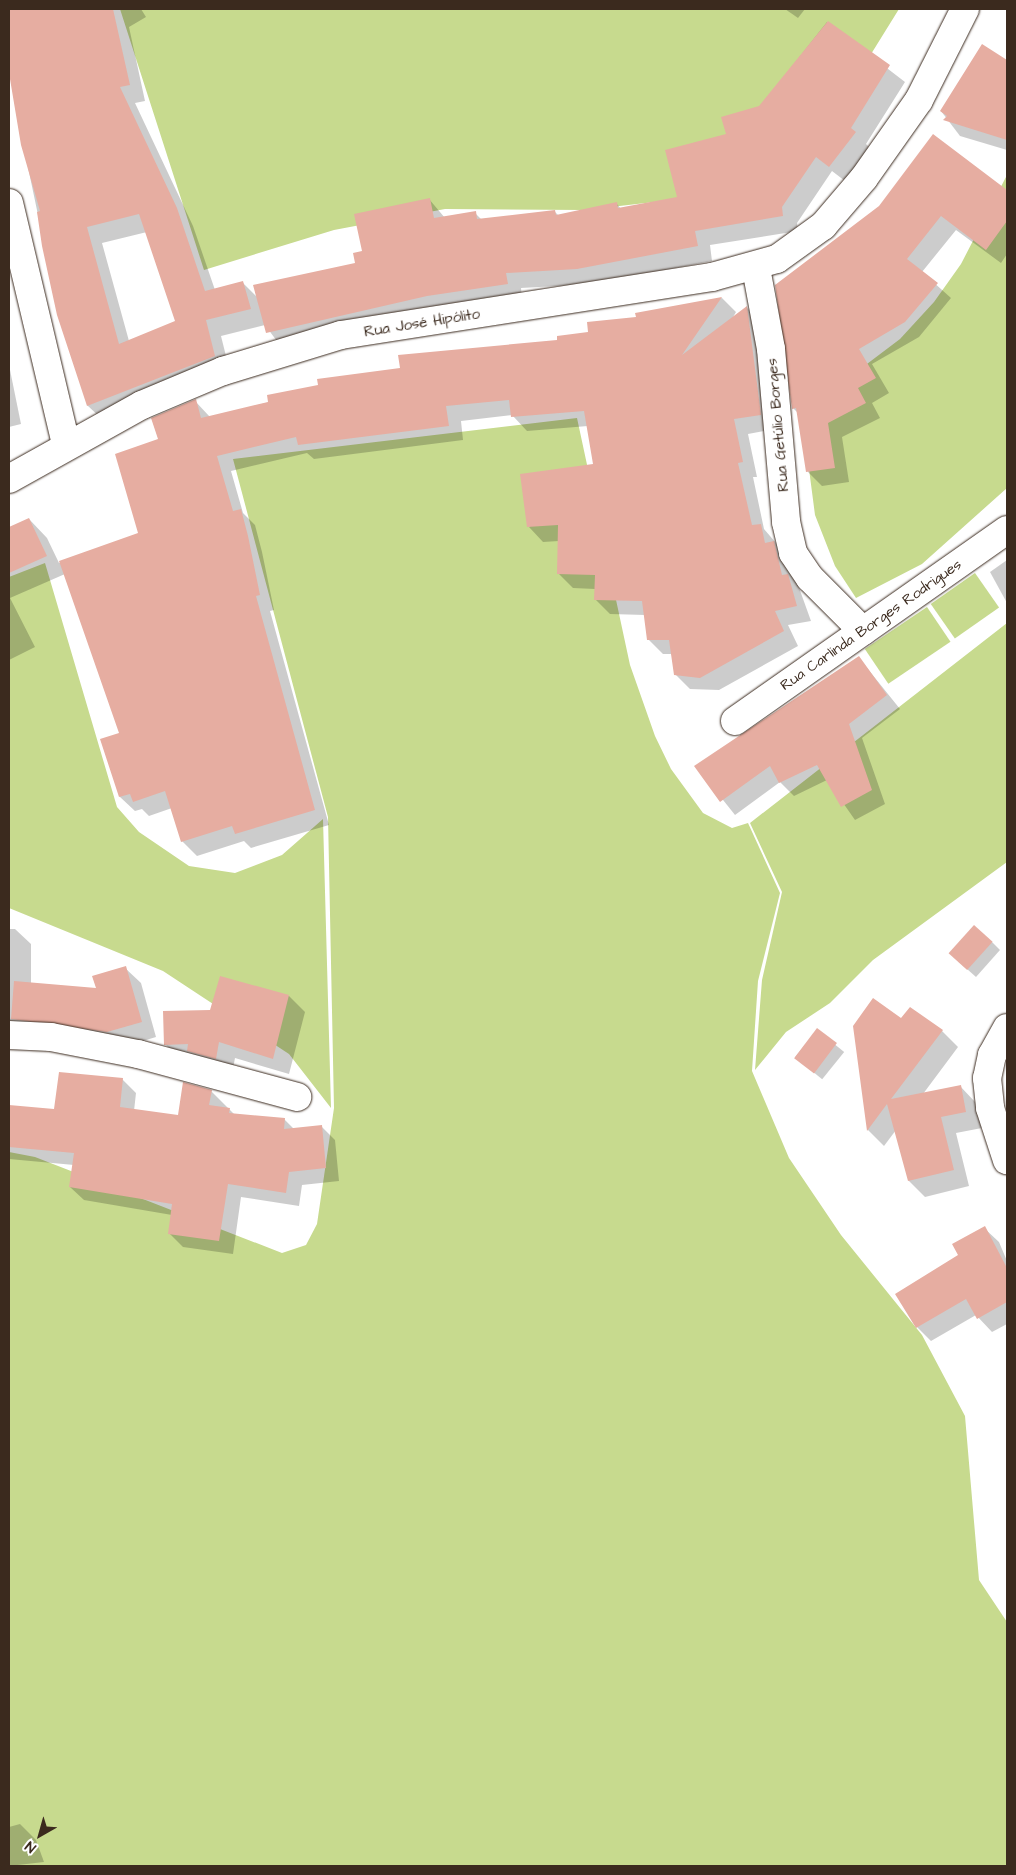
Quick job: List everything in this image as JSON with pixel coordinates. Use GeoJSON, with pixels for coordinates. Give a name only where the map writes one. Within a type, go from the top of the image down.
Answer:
{"type":"FeatureCollection","features":[{"type":"Feature","properties":{"kind":"street","name":"Rua José Hipólito"},"geometry":{"type":"LineString","coordinates":[[9,479],[66,445],[223,371],[341,335],[756,268],[809,239],[842,206],[918,100],[965,9]]}},
{"type":"Feature","properties":{"kind":"street"},"geometry":{"type":"LineString","coordinates":[[9,203],[66,445]]}},
{"type":"Feature","properties":{"kind":"street","name":"Rua Getúlio Borges"},"geometry":{"type":"LineString","coordinates":[[756,268],[771,349],[787,530],[793,553],[810,578],[855,622]]}},
{"type":"Feature","properties":{"kind":"street","name":"Rua Carlinda Borges Rodrigues"},"geometry":{"type":"LineString","coordinates":[[736,721],[855,622],[1007,530]]}},
{"type":"Feature","properties":{"kind":"street"},"geometry":{"type":"LineString","coordinates":[[1007,1028],[992,1055],[987,1078],[990,1108],[1007,1160]]}},
{"type":"Feature","properties":{"kind":"street"},"geometry":{"type":"LineString","coordinates":[[9,1035],[51,1036],[147,1056],[297,1097]]}},
{"type":"Feature","properties":{"kind":"green space"},"geometry":{"type":"Polygon","coordinates":[[[120,9],[899,9],[845,96],[680,199],[585,210],[445,209],[334,230],[204,270],[120,9]]]}},
{"type":"Feature","properties":{"kind":"green space"},"geometry":{"type":"Polygon","coordinates":[[[1007,175],[1007,488],[922,564],[856,598],[835,566],[815,515],[806,446],[859,370],[900,339],[934,302],[961,264],[1007,175]]]}},
{"type":"Feature","properties":{"kind":"green space"},"geometry":{"type":"Polygon","coordinates":[[[577,418],[630,665],[655,736],[671,769],[703,813],[732,828],[748,823],[780,893],[758,981],[752,1071],[789,1158],[841,1235],[922,1335],[965,1416],[979,1580],[1007,1622],[1007,1866],[9,1866],[9,1152],[35,1157],[282,1253],[306,1245],[317,1224],[334,1108],[328,817],[233,459],[577,418]]]}},
{"type":"Feature","properties":{"kind":"green space"},"geometry":{"type":"Polygon","coordinates":[[[45,563],[117,807],[139,832],[189,866],[235,873],[282,855],[323,819],[331,1108],[289,1054],[163,971],[9,908],[9,577],[45,563]]]}},
{"type":"Feature","properties":{"kind":"green space"},"geometry":{"type":"Polygon","coordinates":[[[975,573],[999,607],[955,638],[931,604],[975,573]]]}},
{"type":"Feature","properties":{"kind":"green space"},"geometry":{"type":"Polygon","coordinates":[[[927,607],[950,642],[888,684],[865,649],[927,607]]]}},
{"type":"Feature","properties":{"kind":"green space"},"geometry":{"type":"Polygon","coordinates":[[[1007,623],[1007,862],[873,960],[830,1003],[786,1032],[755,1070],[762,980],[782,892],[750,823],[1007,623]]]}},
{"type":"Feature","properties":{"kind":"building"},"geometry":{"type":"Polygon","coordinates":[[[9,9],[113,9],[130,85],[120,87],[177,208],[205,291],[243,281],[251,309],[206,320],[215,356],[87,406],[57,315],[42,246],[37,212],[40,211],[21,145],[9,73],[9,9]],[[139,214],[87,227],[119,344],[175,321],[139,214]]]}},
{"type":"Feature","properties":{"kind":"building"},"geometry":{"type":"Polygon","coordinates":[[[828,21],[890,65],[851,128],[856,132],[829,167],[816,157],[782,207],[783,216],[695,231],[698,246],[577,269],[506,273],[508,284],[427,296],[266,333],[253,285],[355,263],[353,253],[362,251],[354,214],[430,198],[434,218],[476,211],[477,219],[555,210],[556,215],[617,202],[618,208],[677,197],[665,150],[726,134],[721,117],[759,106],[828,21]]]}},
{"type":"Feature","properties":{"kind":"building"},"geometry":{"type":"Polygon","coordinates":[[[982,44],[1007,60],[1007,140],[943,120],[947,116],[940,111],[982,44]]]}},
{"type":"Feature","properties":{"kind":"building"},"geometry":{"type":"Polygon","coordinates":[[[933,134],[1007,190],[1007,221],[986,250],[941,216],[907,259],[938,283],[905,322],[859,349],[876,378],[858,388],[866,403],[828,423],[835,468],[806,472],[796,408],[792,409],[775,285],[879,206],[933,134]]]}},
{"type":"Feature","properties":{"kind":"building"},"geometry":{"type":"Polygon","coordinates":[[[722,297],[682,355],[747,306],[761,415],[734,419],[743,462],[738,463],[752,525],[761,524],[765,543],[774,541],[782,575],[788,574],[797,606],[775,611],[784,631],[700,678],[674,675],[669,640],[647,640],[642,601],[594,600],[595,575],[557,574],[558,525],[527,527],[520,474],[593,464],[584,411],[511,417],[509,400],[446,406],[449,426],[298,445],[296,437],[217,456],[233,511],[241,509],[260,595],[256,596],[315,810],[235,834],[232,826],[181,842],[165,791],[133,802],[130,794],[119,797],[100,739],[119,733],[59,561],[138,533],[115,454],[158,439],[151,418],[196,399],[201,418],[268,402],[267,395],[318,385],[317,379],[400,368],[398,355],[557,340],[557,336],[588,332],[587,322],[636,317],[635,313],[722,297]]]}},
{"type":"Feature","properties":{"kind":"building"},"geometry":{"type":"Polygon","coordinates":[[[29,518],[47,556],[9,573],[9,527],[29,518]]]}},
{"type":"Feature","properties":{"kind":"building"},"geometry":{"type":"Polygon","coordinates":[[[859,656],[887,695],[849,724],[872,790],[841,807],[817,765],[779,783],[770,766],[720,802],[694,766],[859,656]]]}},
{"type":"Feature","properties":{"kind":"building"},"geometry":{"type":"Polygon","coordinates":[[[974,925],[993,942],[967,970],[949,953],[974,925]]]}},
{"type":"Feature","properties":{"kind":"building"},"geometry":{"type":"Polygon","coordinates":[[[126,966],[142,1022],[107,1032],[11,1019],[14,981],[96,988],[92,976],[126,966]]]}},
{"type":"Feature","properties":{"kind":"building"},"geometry":{"type":"Polygon","coordinates":[[[220,976],[289,995],[273,1059],[219,1042],[216,1059],[187,1051],[188,1044],[164,1045],[163,1011],[210,1010],[220,976]]]}},
{"type":"Feature","properties":{"kind":"building"},"geometry":{"type":"Polygon","coordinates":[[[873,998],[901,1018],[910,1007],[943,1030],[891,1099],[961,1085],[966,1112],[941,1117],[954,1170],[908,1181],[887,1104],[867,1131],[853,1026],[873,998]]]}},
{"type":"Feature","properties":{"kind":"building"},"geometry":{"type":"Polygon","coordinates":[[[817,1028],[837,1043],[814,1073],[794,1058],[817,1028]]]}},
{"type":"Feature","properties":{"kind":"building"},"geometry":{"type":"Polygon","coordinates":[[[59,1072],[123,1078],[120,1107],[178,1115],[183,1082],[212,1090],[209,1105],[230,1108],[229,1113],[285,1118],[284,1129],[322,1125],[326,1168],[289,1172],[286,1193],[228,1184],[219,1241],[168,1234],[172,1204],[69,1187],[74,1153],[9,1147],[9,1105],[54,1109],[59,1072]]]}},
{"type":"Feature","properties":{"kind":"building"},"geometry":{"type":"Polygon","coordinates":[[[985,1226],[1007,1268],[1007,1302],[977,1319],[966,1299],[916,1328],[895,1294],[958,1255],[952,1244],[985,1226]]]}}]}
